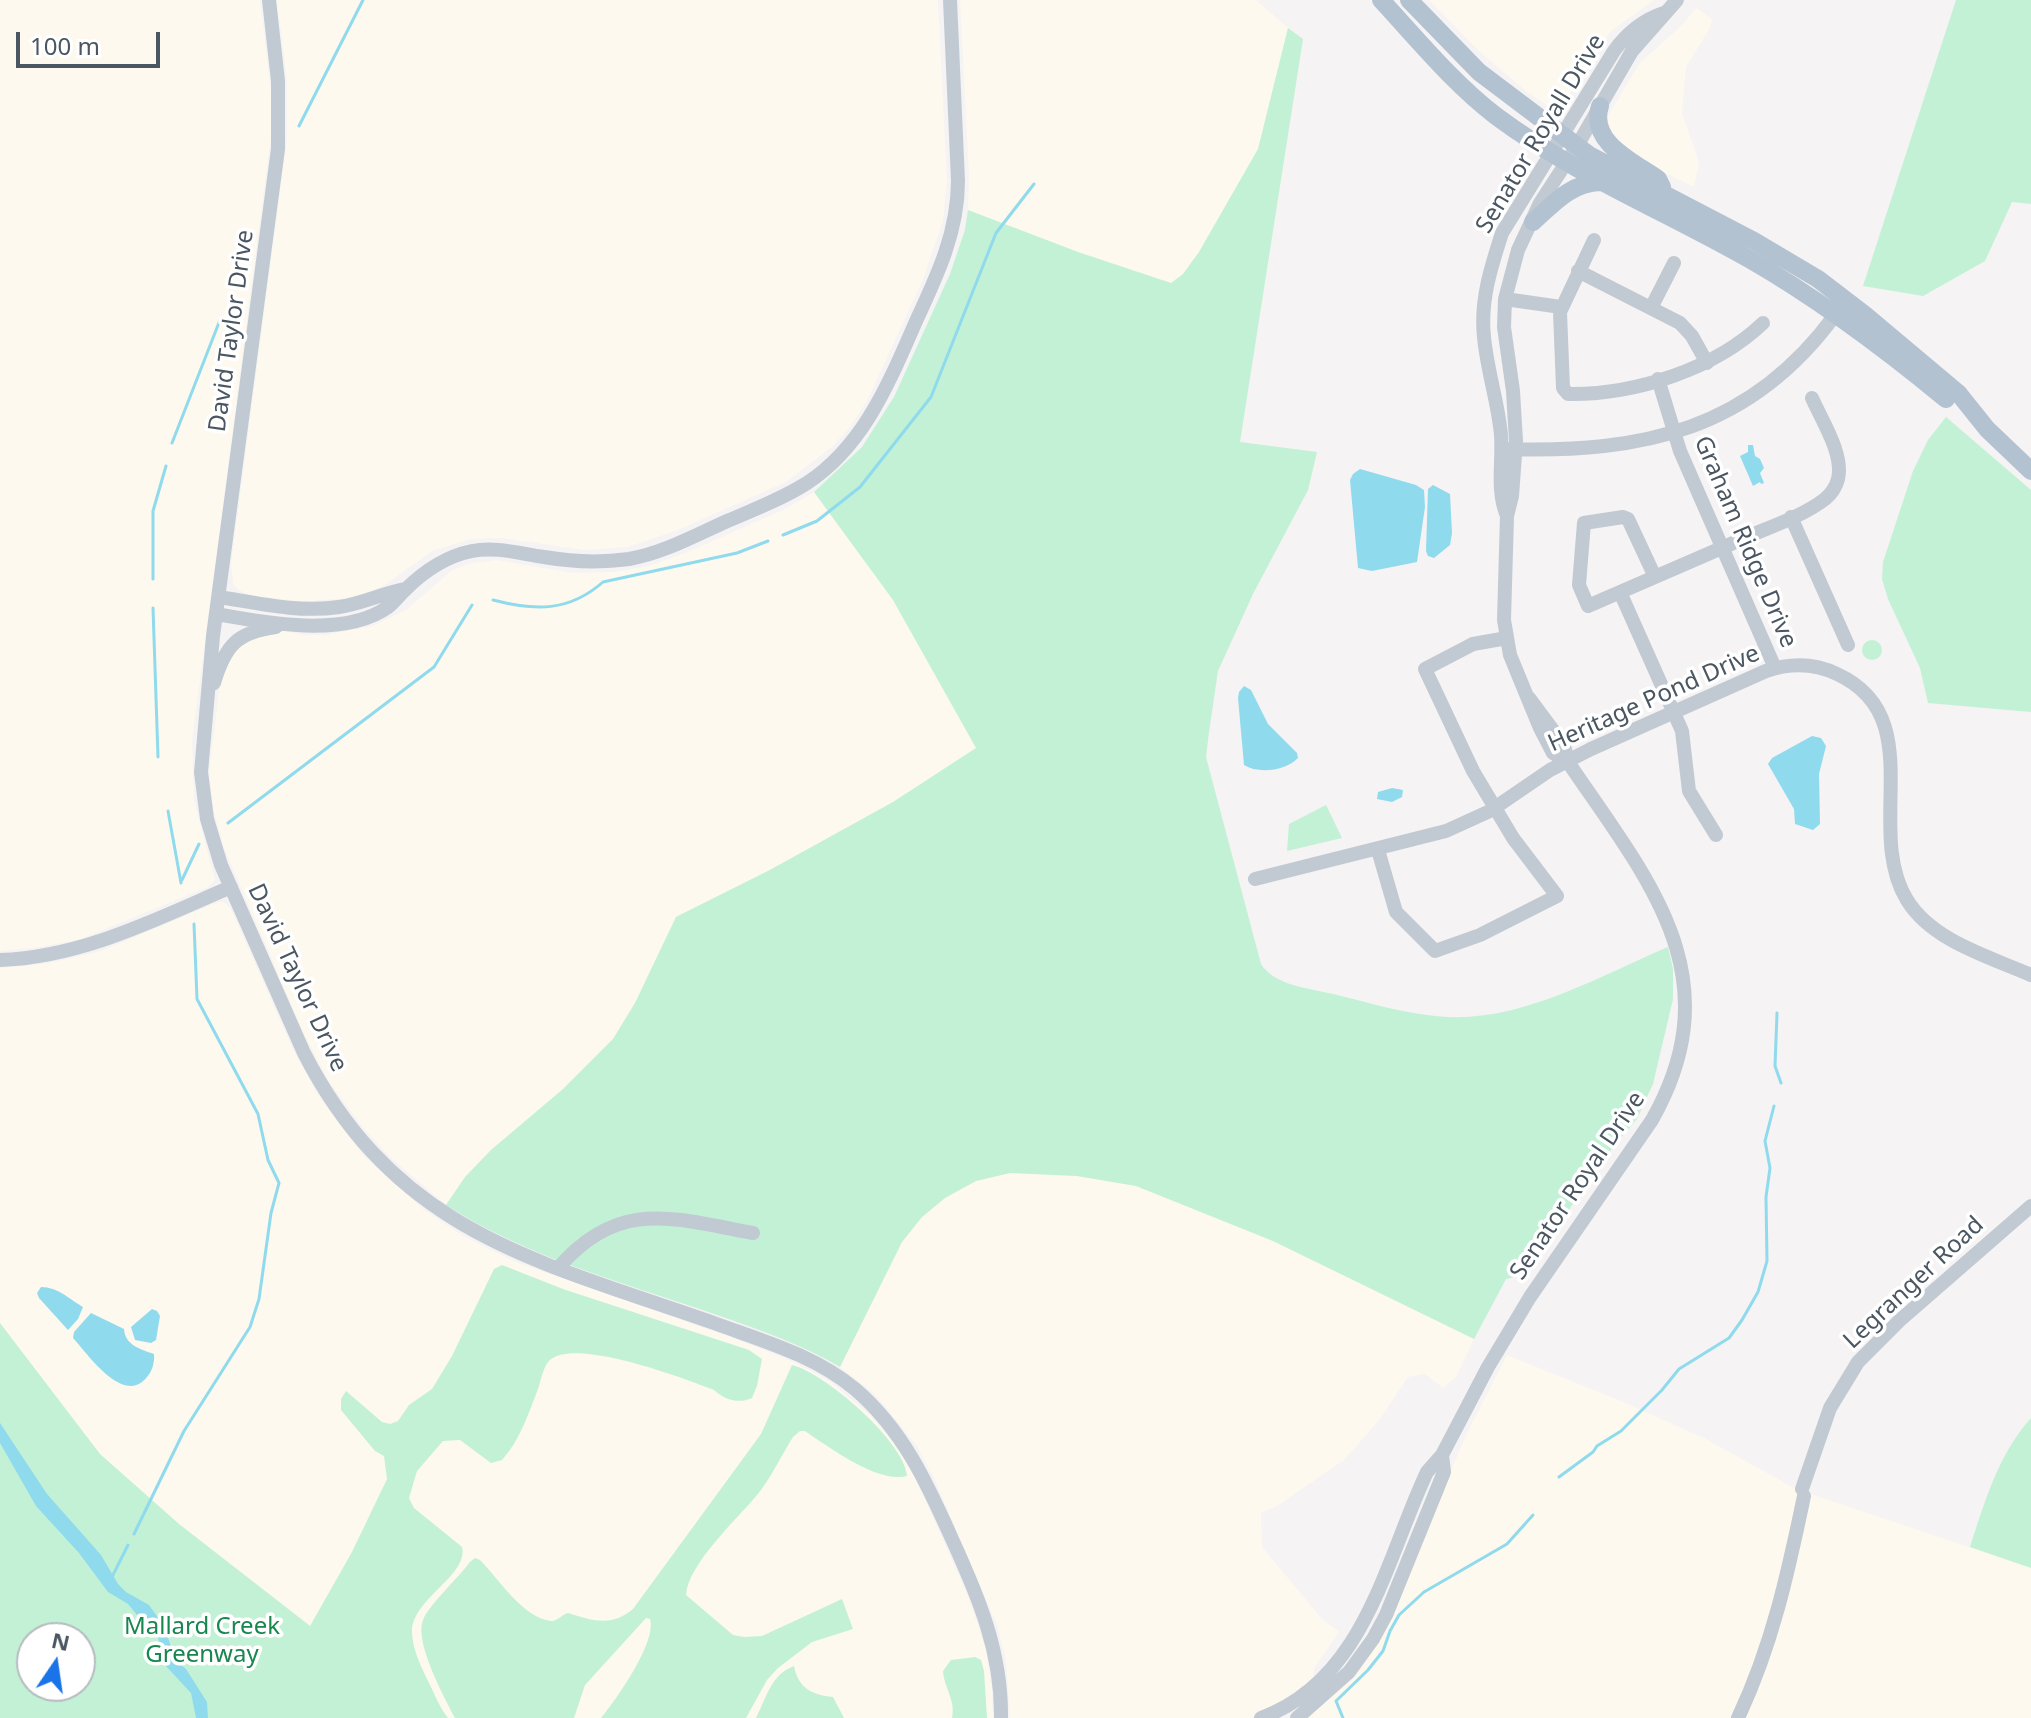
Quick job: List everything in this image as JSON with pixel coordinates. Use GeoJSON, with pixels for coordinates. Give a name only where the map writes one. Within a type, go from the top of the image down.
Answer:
{"type":"FeatureCollection","features":[{"type":"Feature","properties":{"kind":"main road"},"geometry":{"type":"LineString","coordinates":[[1381,0],[1481,103],[1559,158],[1750,259],[1835,315],[1987,429],[2031,471]]}},
{"type":"Feature","properties":{"kind":"main road"},"geometry":{"type":"LineString","coordinates":[[1409,0],[1479,72],[1570,141],[1818,279],[1959,394],[1987,429]]}},
{"type":"Feature","properties":{"kind":"main road"},"geometry":{"type":"LineString","coordinates":[[1600,106],[1597,120],[1601,132],[1616,150],[1658,179],[1662,193]]}},
{"type":"Feature","properties":{"kind":"main road"},"geometry":{"type":"LineString","coordinates":[[1533,222],[1571,189],[1600,182]]}},
{"type":"Feature","properties":{"kind":"street","name":"David Taylor Drive"},"geometry":{"type":"LineString","coordinates":[[269,0],[280,99],[278,149],[216,614],[200,765],[202,798],[213,843],[231,887],[304,1053],[330,1099],[358,1137],[409,1188],[450,1218],[500,1246],[797,1353],[843,1380],[874,1407],[915,1461],[970,1580],[995,1648],[1001,1687],[1001,1718]]}},
{"type":"Feature","properties":{"kind":"street"},"geometry":{"type":"LineString","coordinates":[[206,710],[221,663],[236,641],[261,629],[338,624],[370,617],[391,605],[406,589],[445,560],[479,550],[584,562],[648,554],[784,496],[822,472],[847,448],[871,416],[941,268],[952,232],[958,181],[950,0]]}},
{"type":"Feature","properties":{"kind":"street","name":"Senator Royall Drive"},"geometry":{"type":"LineString","coordinates":[[1570,141],[1600,106],[1630,54],[1677,0]]}},
{"type":"Feature","properties":{"kind":"street","name":"Senator Royall Drive"},"geometry":{"type":"LineString","coordinates":[[1508,449],[1501,434],[1484,336],[1484,300],[1502,233],[1570,141],[1624,37],[1651,18],[1665,13]]}},
{"type":"Feature","properties":{"kind":"street","name":"Senator Royall Drive"},"geometry":{"type":"LineString","coordinates":[[1507,516],[1512,496],[1508,449],[1514,402],[1504,327],[1505,299],[1518,250],[1559,158]]}},
{"type":"Feature","properties":{"kind":"street"},"geometry":{"type":"LineString","coordinates":[[1594,240],[1561,307],[1559,323],[1566,393],[1621,390],[1707,363],[1763,323]]}},
{"type":"Feature","properties":{"kind":"street"},"geometry":{"type":"LineString","coordinates":[[1651,308],[1674,263]]}},
{"type":"Feature","properties":{"kind":"street"},"geometry":{"type":"LineString","coordinates":[[1578,271],[1684,326],[1707,363]]}},
{"type":"Feature","properties":{"kind":"street"},"geometry":{"type":"LineString","coordinates":[[1505,299],[1561,307]]}},
{"type":"Feature","properties":{"kind":"street"},"geometry":{"type":"LineString","coordinates":[[1508,449],[1611,447],[1675,434],[1719,415],[1760,391],[1799,359],[1835,315]]}},
{"type":"Feature","properties":{"kind":"street","name":"Graham Ridge Drive"},"geometry":{"type":"LineString","coordinates":[[1658,379],[1675,434],[1775,668]]}},
{"type":"Feature","properties":{"kind":"street"},"geometry":{"type":"LineString","coordinates":[[1655,577],[1628,519],[1586,521],[1582,528],[1579,585],[1588,606],[1655,577],[1791,517],[1827,498],[1839,475],[1836,453],[1812,398]]}},
{"type":"Feature","properties":{"kind":"street","name":"Senator Royal Drive"},"geometry":{"type":"LineString","coordinates":[[1261,1718],[1296,1702],[1321,1681],[1346,1652],[1372,1605],[1427,1472],[1442,1455],[1523,1308],[1652,1120],[1670,1082],[1681,1042],[1684,989],[1674,937],[1653,891],[1568,762],[1564,745],[1529,698],[1515,669],[1503,609],[1507,516]]}},
{"type":"Feature","properties":{"kind":"street"},"geometry":{"type":"LineString","coordinates":[[1791,517],[1848,645]]}},
{"type":"Feature","properties":{"kind":"street"},"geometry":{"type":"LineString","coordinates":[[219,597],[279,606],[326,608],[350,605],[406,589]]}},
{"type":"Feature","properties":{"kind":"street"},"geometry":{"type":"LineString","coordinates":[[1620,592],[1684,739],[1689,791],[1716,835]]}},
{"type":"Feature","properties":{"kind":"street"},"geometry":{"type":"LineString","coordinates":[[216,614],[308,625]]}},
{"type":"Feature","properties":{"kind":"street"},"geometry":{"type":"LineString","coordinates":[[1378,850],[1395,911],[1435,951],[1471,938],[1557,896],[1519,846],[1473,771],[1425,669],[1473,644],[1507,638]]}},
{"type":"Feature","properties":{"kind":"street","name":"Heritage Pond Drive"},"geometry":{"type":"LineString","coordinates":[[1255,879],[1446,831],[1495,807],[1550,770],[1673,711],[1775,668],[1796,665],[1828,670],[1847,679],[1872,702],[1884,722],[1890,740],[1890,859],[1908,902],[1938,932],[2031,975]]}},
{"type":"Feature","properties":{"kind":"street"},"geometry":{"type":"LineString","coordinates":[[0,960],[36,957],[86,946],[231,887]]}},
{"type":"Feature","properties":{"kind":"street","name":"Legranger Road"},"geometry":{"type":"LineString","coordinates":[[1738,1718],[1778,1616],[1803,1492],[1824,1422],[1840,1390],[1858,1362],[1894,1325],[2031,1206]]}},
{"type":"Feature","properties":{"kind":"street"},"geometry":{"type":"LineString","coordinates":[[558,1268],[592,1235],[624,1222],[670,1218],[753,1233]]}},
{"type":"Feature","properties":{"kind":"street","name":"Senator Royal Drive"},"geometry":{"type":"LineString","coordinates":[[1297,1718],[1349,1672],[1368,1648],[1386,1615],[1444,1472],[1442,1455]]}},
{"type":"Feature","properties":{"kind":"shaded area"},"geometry":{"type":"Polygon","coordinates":[[[0,0],[260,0],[273,108],[192,741],[194,800],[215,880],[208,887],[81,939],[0,951],[0,0]]]}},
{"type":"Feature","properties":{"kind":"shaded area"},"geometry":{"type":"Polygon","coordinates":[[[277,0],[938,0],[947,181],[943,221],[923,279],[867,401],[850,427],[832,447],[786,482],[678,530],[628,547],[584,550],[502,538],[471,539],[432,551],[385,585],[356,597],[304,602],[250,595],[238,590],[233,584],[231,564],[287,138],[287,81],[277,0]]]}},
{"type":"Feature","properties":{"kind":"shaded area"},"geometry":{"type":"Polygon","coordinates":[[[960,0],[1256,0],[1288,28],[1258,149],[1183,275],[1171,283],[968,210],[960,0]]]}},
{"type":"Feature","properties":{"kind":"shaded area"},"geometry":{"type":"Polygon","coordinates":[[[1429,0],[1654,0],[1610,32],[1564,103],[1557,107],[1548,106],[1527,92],[1478,50],[1429,0]]]}},
{"type":"Feature","properties":{"kind":"shaded area"},"geometry":{"type":"Polygon","coordinates":[[[1696,8],[1712,19],[1710,28],[1686,67],[1682,113],[1699,162],[1694,187],[1637,159],[1609,136],[1607,117],[1640,63],[1696,8]]]}},
{"type":"Feature","properties":{"kind":"shaded area"},"geometry":{"type":"Polygon","coordinates":[[[814,492],[893,600],[977,748],[893,802],[768,871],[676,917],[635,1003],[613,1039],[563,1089],[491,1150],[465,1177],[446,1205],[391,1158],[364,1129],[328,1080],[304,1034],[224,848],[214,813],[209,772],[221,677],[238,643],[281,630],[303,635],[325,635],[372,626],[406,610],[451,571],[471,563],[496,560],[573,573],[614,572],[648,566],[785,509],[814,492]]]}},
{"type":"Feature","properties":{"kind":"shaded area"},"geometry":{"type":"Polygon","coordinates":[[[224,902],[231,909],[292,1047],[318,1095],[363,1155],[422,1208],[463,1236],[516,1262],[796,1363],[831,1382],[871,1416],[897,1447],[915,1477],[968,1596],[986,1649],[993,1718],[448,1718],[342,1650],[179,1524],[100,1454],[0,1323],[0,968],[49,963],[101,951],[224,902]]]}},
{"type":"Feature","properties":{"kind":"shaded area"},"geometry":{"type":"Polygon","coordinates":[[[1010,1173],[1077,1176],[1136,1186],[1273,1241],[1474,1339],[1456,1377],[1443,1388],[1425,1374],[1408,1377],[1380,1419],[1344,1460],[1277,1506],[1261,1513],[1262,1547],[1323,1620],[1339,1632],[1314,1668],[1313,1680],[1275,1708],[1252,1718],[1010,1718],[1006,1660],[997,1625],[933,1476],[917,1446],[885,1406],[840,1367],[902,1242],[922,1217],[945,1198],[976,1181],[1010,1173]]]}},
{"type":"Feature","properties":{"kind":"shaded area"},"geometry":{"type":"Polygon","coordinates":[[[1507,1355],[1706,1439],[1796,1489],[2031,1568],[2031,1718],[1308,1718],[1333,1695],[1420,1543],[1467,1433],[1507,1355]]]}},
{"type":"Feature","properties":{"kind":"green space"},"geometry":{"type":"Polygon","coordinates":[[[1956,0],[2031,0],[2031,204],[2012,202],[1985,261],[1923,296],[1863,286],[1956,0]]]}},
{"type":"Feature","properties":{"kind":"green space"},"geometry":{"type":"Polygon","coordinates":[[[1288,28],[1303,39],[1240,442],[1317,452],[1308,490],[1253,594],[1218,671],[1206,757],[1261,964],[1284,982],[1418,1014],[1476,1016],[1504,1012],[1560,994],[1668,947],[1673,969],[1673,999],[1653,1084],[1637,1119],[1588,1177],[1551,1242],[1525,1275],[1506,1279],[1474,1339],[1273,1241],[1136,1186],[1077,1176],[1010,1173],[976,1181],[945,1198],[922,1217],[902,1242],[840,1367],[765,1332],[544,1255],[477,1224],[446,1205],[465,1177],[491,1150],[563,1089],[613,1039],[635,1003],[676,917],[768,871],[893,802],[976,748],[893,600],[814,492],[862,447],[894,397],[950,274],[965,230],[968,210],[1171,283],[1183,274],[1199,252],[1258,149],[1288,28]]]}},
{"type":"Feature","properties":{"kind":"green space"},"geometry":{"type":"Polygon","coordinates":[[[1946,417],[2031,490],[2031,712],[1928,703],[1920,668],[1882,579],[1883,562],[1913,471],[1928,440],[1946,417]]]}},
{"type":"Feature","properties":{"kind":"green space"},"geometry":{"type":"Polygon","coordinates":[[[1872,640],[1879,643],[1882,650],[1879,657],[1872,660],[1865,657],[1862,650],[1865,643],[1872,640]]]}},
{"type":"Feature","properties":{"kind":"green space"},"geometry":{"type":"Polygon","coordinates":[[[1326,805],[1342,838],[1287,851],[1289,824],[1326,805]]]}},
{"type":"Feature","properties":{"kind":"green space","name":"Mallard Creek Greenway"},"geometry":{"type":"Polygon","coordinates":[[[502,1265],[563,1289],[749,1350],[762,1359],[752,1398],[737,1401],[727,1399],[714,1390],[630,1362],[581,1353],[562,1355],[547,1364],[523,1427],[502,1460],[491,1463],[460,1440],[443,1441],[417,1471],[409,1498],[414,1508],[462,1547],[462,1557],[457,1567],[421,1608],[412,1631],[419,1662],[448,1718],[0,1718],[0,1323],[100,1454],[179,1524],[310,1626],[352,1552],[387,1479],[384,1456],[375,1451],[341,1410],[341,1399],[346,1391],[382,1422],[390,1424],[398,1421],[409,1405],[432,1389],[452,1356],[494,1269],[502,1265]]]}},
{"type":"Feature","properties":{"kind":"green space"},"geometry":{"type":"Polygon","coordinates":[[[792,1365],[824,1381],[861,1411],[893,1445],[907,1476],[882,1475],[800,1431],[793,1437],[762,1488],[704,1556],[686,1595],[733,1635],[762,1636],[842,1599],[853,1629],[812,1642],[778,1668],[767,1680],[746,1718],[601,1718],[642,1656],[651,1629],[650,1619],[646,1618],[585,1685],[574,1718],[455,1718],[426,1655],[421,1630],[431,1607],[470,1562],[475,1558],[480,1560],[521,1605],[541,1618],[553,1621],[568,1613],[602,1621],[625,1615],[633,1609],[761,1434],[792,1365]]]}},
{"type":"Feature","properties":{"kind":"green space"},"geometry":{"type":"Polygon","coordinates":[[[2031,1418],[2031,1568],[1970,1547],[2001,1463],[2031,1418]]]}},
{"type":"Feature","properties":{"kind":"green space"},"geometry":{"type":"Polygon","coordinates":[[[975,1657],[981,1660],[984,1671],[987,1718],[952,1718],[952,1705],[943,1671],[951,1660],[975,1657]]]}},
{"type":"Feature","properties":{"kind":"green space"},"geometry":{"type":"Polygon","coordinates":[[[794,1666],[803,1685],[812,1692],[833,1697],[844,1718],[756,1718],[775,1681],[794,1666]]]}},
{"type":"Feature","properties":{"kind":"water"},"geometry":{"type":"Polygon","coordinates":[[[1748,445],[1753,445],[1755,456],[1764,468],[1760,473],[1764,483],[1753,486],[1740,456],[1748,452],[1748,445]]]}},
{"type":"Feature","properties":{"kind":"water"},"geometry":{"type":"Polygon","coordinates":[[[1360,469],[1424,490],[1425,507],[1417,562],[1372,571],[1358,568],[1350,480],[1360,469]]]}},
{"type":"Feature","properties":{"kind":"water"},"geometry":{"type":"Polygon","coordinates":[[[1433,485],[1450,494],[1452,533],[1450,545],[1434,558],[1428,556],[1426,551],[1428,489],[1433,485]]]}},
{"type":"Feature","properties":{"kind":"water"},"geometry":{"type":"Polygon","coordinates":[[[1244,686],[1251,690],[1268,724],[1297,753],[1298,758],[1293,762],[1264,770],[1244,765],[1238,698],[1244,686]]]}},
{"type":"Feature","properties":{"kind":"water"},"geometry":{"type":"Polygon","coordinates":[[[1812,736],[1821,738],[1826,746],[1819,774],[1820,824],[1813,830],[1795,824],[1794,809],[1768,764],[1772,758],[1812,736]]]}},
{"type":"Feature","properties":{"kind":"water"},"geometry":{"type":"Polygon","coordinates":[[[1392,788],[1403,790],[1402,797],[1392,802],[1377,799],[1378,792],[1392,788]]]}},
{"type":"Feature","properties":{"kind":"water"},"geometry":{"type":"Polygon","coordinates":[[[41,1287],[58,1291],[83,1307],[68,1330],[39,1298],[37,1293],[41,1287]]]}},
{"type":"Feature","properties":{"kind":"water"},"geometry":{"type":"Polygon","coordinates":[[[152,1309],[160,1316],[156,1340],[151,1343],[135,1340],[131,1327],[152,1309]]]}},
{"type":"Feature","properties":{"kind":"water"},"geometry":{"type":"Polygon","coordinates":[[[91,1313],[124,1329],[130,1343],[154,1354],[152,1369],[142,1382],[133,1386],[113,1380],[73,1338],[74,1332],[91,1313]]]}},
{"type":"Feature","properties":{"kind":"water"},"geometry":{"type":"Polygon","coordinates":[[[0,1423],[47,1494],[101,1555],[118,1584],[149,1605],[164,1626],[176,1661],[186,1669],[207,1702],[208,1718],[196,1718],[191,1693],[164,1664],[157,1633],[128,1604],[108,1592],[79,1553],[36,1506],[0,1443],[0,1423]]]}},
{"type":"Feature","properties":{"kind":"waterway"},"geometry":{"type":"LineString","coordinates":[[299,126],[363,0]]}},
{"type":"Feature","properties":{"kind":"waterway"},"geometry":{"type":"LineString","coordinates":[[783,535],[817,521],[860,487],[931,397],[996,233],[1034,184]]}},
{"type":"Feature","properties":{"kind":"waterway"},"geometry":{"type":"LineString","coordinates":[[172,443],[220,320]]}},
{"type":"Feature","properties":{"kind":"waterway"},"geometry":{"type":"LineString","coordinates":[[153,579],[153,511],[166,466]]}},
{"type":"Feature","properties":{"kind":"waterway"},"geometry":{"type":"LineString","coordinates":[[493,600],[537,607],[564,604],[603,582],[737,553],[768,541]]}},
{"type":"Feature","properties":{"kind":"waterway"},"geometry":{"type":"LineString","coordinates":[[228,823],[434,667],[472,605]]}},
{"type":"Feature","properties":{"kind":"waterway"},"geometry":{"type":"LineString","coordinates":[[153,608],[158,757]]}},
{"type":"Feature","properties":{"kind":"waterway"},"geometry":{"type":"LineString","coordinates":[[168,811],[181,883]]}},
{"type":"Feature","properties":{"kind":"waterway"},"geometry":{"type":"LineString","coordinates":[[182,880],[199,844]]}},
{"type":"Feature","properties":{"kind":"waterway"},"geometry":{"type":"LineString","coordinates":[[134,1534],[184,1431],[250,1327],[259,1299],[271,1213],[279,1183],[268,1160],[258,1114],[197,999],[194,924]]}},
{"type":"Feature","properties":{"kind":"waterway"},"geometry":{"type":"LineString","coordinates":[[1777,1013],[1775,1066],[1781,1083]]}},
{"type":"Feature","properties":{"kind":"waterway"},"geometry":{"type":"LineString","coordinates":[[1559,1477],[1621,1431],[1679,1369],[1729,1338],[1742,1320],[1758,1292],[1767,1261],[1766,1197],[1770,1168],[1765,1141],[1774,1106]]}},
{"type":"Feature","properties":{"kind":"waterway"},"geometry":{"type":"LineString","coordinates":[[1343,1718],[1336,1701],[1383,1651],[1399,1615],[1424,1592],[1507,1544],[1533,1515]]}},
{"type":"Feature","properties":{"kind":"waterway"},"geometry":{"type":"LineString","coordinates":[[112,1577],[128,1545]]}}]}
